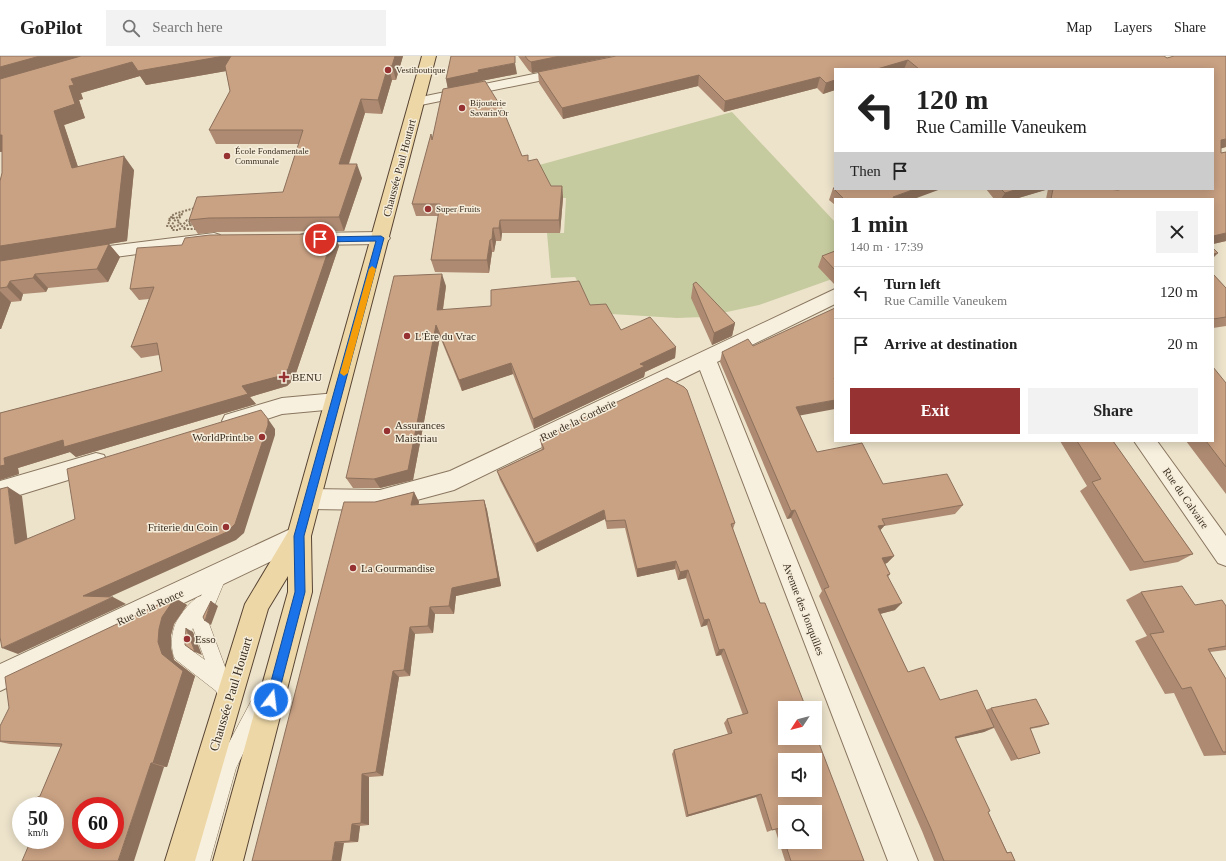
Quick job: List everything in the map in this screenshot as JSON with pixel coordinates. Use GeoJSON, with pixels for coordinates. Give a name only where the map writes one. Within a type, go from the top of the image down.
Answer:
{"type":"FeatureCollection","features":[{"type":"Feature","properties":{"kind":"main road","name":"Chaussée Paul Houtart"},"geometry":{"type":"LineString","coordinates":[[180,861],[226,692],[257,604],[299,536],[381,238],[429,56]]}},
{"type":"Feature","properties":{"kind":"main road","name":"Chaussée Paul Houtart"},"geometry":{"type":"LineString","coordinates":[[228,861],[300,592],[299,536]]}},
{"type":"Feature","properties":{"kind":"street"},"geometry":{"type":"LineString","coordinates":[[416,102],[581,69]]}},
{"type":"Feature","properties":{"kind":"street"},"geometry":{"type":"LineString","coordinates":[[287,239],[381,238]]}},
{"type":"Feature","properties":{"kind":"street"},"geometry":{"type":"LineString","coordinates":[[69,257],[132,248],[232,239]]}},
{"type":"Feature","properties":{"kind":"street","name":"Rue de la Corderie"},"geometry":{"type":"LineString","coordinates":[[309,500],[380,500],[454,480],[834,296]]}},
{"type":"Feature","properties":{"kind":"street","name":"Avenue des Jonquilles"},"geometry":{"type":"LineString","coordinates":[[705,358],[903,861]]}},
{"type":"Feature","properties":{"kind":"street"},"geometry":{"type":"LineString","coordinates":[[213,427],[282,406],[336,401]]}},
{"type":"Feature","properties":{"kind":"street","name":"Rue du Calvaire"},"geometry":{"type":"LineString","coordinates":[[1146,442],[1226,555]]}},
{"type":"Feature","properties":{"kind":"street"},"geometry":{"type":"LineString","coordinates":[[0,491],[114,456]]}},
{"type":"Feature","properties":{"kind":"street","name":"Rue de la Ronce"},"geometry":{"type":"LineString","coordinates":[[0,678],[217,580],[299,536]]}},
{"type":"Feature","properties":{"kind":"lane"},"geometry":{"type":"LineString","coordinates":[[217,580],[182,629],[181,653],[226,692]]}},
{"type":"Feature","properties":{"kind":"lane"},"geometry":{"type":"LineString","coordinates":[[217,580],[199,622],[226,692]]}},
{"type":"Feature","properties":{"kind":"lane"},"geometry":{"type":"LineString","coordinates":[[200,861],[228,765],[282,660]]}},
{"type":"Feature","properties":{"kind":"green space"},"geometry":{"type":"Polygon","coordinates":[[[732,112],[834,221],[834,278],[759,305],[704,317],[677,318],[595,313],[575,277],[551,278],[547,233],[564,233],[566,198],[549,198],[532,167],[732,112]]]}},
{"type":"Feature","properties":{"kind":"building"},"geometry":{"type":"Polygon","coordinates":[[[0,56],[40,56],[0,67],[0,56]]]}},
{"type":"Feature","properties":{"kind":"building"},"geometry":{"type":"Polygon","coordinates":[[[81,56],[224,56],[138,71],[132,62],[71,79],[74,85],[69,86],[75,104],[54,111],[72,168],[124,156],[116,228],[0,246],[2,135],[0,135],[0,79],[81,56]]]}},
{"type":"Feature","properties":{"kind":"building"},"geometry":{"type":"Polygon","coordinates":[[[231,56],[395,56],[392,66],[388,66],[378,100],[361,99],[339,164],[357,164],[339,217],[209,218],[189,220],[197,197],[283,192],[303,130],[209,130],[230,91],[225,66],[231,56]]]}},
{"type":"Feature","properties":{"kind":"building"},"geometry":{"type":"Polygon","coordinates":[[[451,56],[515,56],[515,63],[478,70],[479,72],[446,79],[451,56]]]}},
{"type":"Feature","properties":{"kind":"building"},"geometry":{"type":"Polygon","coordinates":[[[525,56],[560,56],[531,62],[525,56]]]}},
{"type":"Feature","properties":{"kind":"building"},"geometry":{"type":"Polygon","coordinates":[[[616,56],[1164,56],[1167,58],[1174,56],[1226,56],[1226,139],[1221,140],[1221,153],[1226,152],[1226,233],[1214,236],[1214,198],[1051,198],[1053,190],[1214,190],[1214,68],[918,68],[908,60],[880,68],[834,68],[834,80],[826,83],[820,77],[725,101],[699,75],[562,108],[538,72],[616,56]]]}},
{"type":"Feature","properties":{"kind":"building"},"geometry":{"type":"Polygon","coordinates":[[[485,81],[503,110],[522,156],[528,155],[528,161],[537,159],[551,186],[562,186],[559,220],[500,220],[499,228],[493,228],[487,260],[431,260],[440,204],[412,204],[431,134],[432,140],[443,89],[485,81]]]}},
{"type":"Feature","properties":{"kind":"building"},"geometry":{"type":"Polygon","coordinates":[[[835,190],[912,190],[894,198],[843,198],[835,190]]]}},
{"type":"Feature","properties":{"kind":"building"},"geometry":{"type":"Polygon","coordinates":[[[1002,190],[1015,190],[1005,193],[1002,190]]]}},
{"type":"Feature","properties":{"kind":"building"},"geometry":{"type":"Polygon","coordinates":[[[334,234],[288,369],[280,376],[242,386],[248,394],[64,447],[63,440],[4,458],[5,465],[0,466],[0,413],[162,371],[157,343],[131,347],[154,287],[130,289],[137,248],[182,245],[185,238],[210,235],[334,234]]]}},
{"type":"Feature","properties":{"kind":"building"},"geometry":{"type":"Polygon","coordinates":[[[109,244],[97,269],[35,274],[33,278],[10,281],[7,287],[0,288],[0,261],[109,244]]]}},
{"type":"Feature","properties":{"kind":"building"},"geometry":{"type":"Polygon","coordinates":[[[834,251],[834,269],[822,256],[834,251]]]}},
{"type":"Feature","properties":{"kind":"building"},"geometry":{"type":"Polygon","coordinates":[[[442,274],[437,310],[491,306],[491,290],[579,281],[590,305],[606,304],[621,330],[650,317],[676,347],[640,364],[645,366],[533,419],[511,363],[459,380],[436,325],[408,470],[374,479],[346,478],[394,276],[442,274]]]}},
{"type":"Feature","properties":{"kind":"building"},"geometry":{"type":"Polygon","coordinates":[[[1214,275],[1226,288],[1226,317],[1214,319],[1214,275]]]}},
{"type":"Feature","properties":{"kind":"building"},"geometry":{"type":"Polygon","coordinates":[[[696,282],[735,323],[714,333],[693,284],[696,282]]]}},
{"type":"Feature","properties":{"kind":"building"},"geometry":{"type":"Polygon","coordinates":[[[834,308],[834,400],[796,407],[817,452],[862,443],[883,484],[947,474],[963,505],[882,519],[885,525],[878,526],[894,556],[882,558],[890,574],[887,575],[902,603],[878,609],[908,672],[924,667],[940,700],[977,690],[994,727],[955,737],[990,811],[988,812],[1007,853],[1011,852],[1015,861],[944,861],[824,589],[829,587],[795,510],[791,511],[722,352],[748,339],[753,346],[834,308]]]}},
{"type":"Feature","properties":{"kind":"building"},"geometry":{"type":"Polygon","coordinates":[[[1214,368],[1226,383],[1226,467],[1207,442],[1214,442],[1214,368]]]}},
{"type":"Feature","properties":{"kind":"building"},"geometry":{"type":"Polygon","coordinates":[[[667,378],[687,390],[735,523],[731,524],[760,603],[765,603],[803,701],[778,701],[778,745],[820,745],[864,861],[791,861],[787,849],[822,849],[822,805],[778,805],[778,828],[772,830],[761,794],[688,815],[674,750],[732,733],[727,719],[748,713],[724,649],[719,650],[709,619],[704,620],[688,570],[680,572],[676,561],[637,569],[625,520],[606,521],[604,510],[535,544],[497,471],[544,449],[540,439],[667,378]]]}},
{"type":"Feature","properties":{"kind":"building"},"geometry":{"type":"Polygon","coordinates":[[[261,410],[268,419],[268,425],[235,524],[227,532],[83,596],[113,597],[2,648],[0,637],[0,489],[8,487],[15,544],[75,519],[67,469],[261,410]]]}},
{"type":"Feature","properties":{"kind":"building"},"geometry":{"type":"Polygon","coordinates":[[[1078,442],[1114,442],[1193,554],[1144,562],[1092,482],[1101,479],[1078,442]]]}},
{"type":"Feature","properties":{"kind":"building"},"geometry":{"type":"Polygon","coordinates":[[[414,492],[411,505],[484,500],[498,578],[452,588],[449,606],[430,607],[428,626],[410,627],[404,670],[393,671],[376,772],[362,774],[361,823],[352,824],[350,841],[335,842],[332,861],[252,861],[344,502],[375,502],[414,492]]]}},
{"type":"Feature","properties":{"kind":"building"},"geometry":{"type":"Polygon","coordinates":[[[1182,586],[1195,605],[1222,600],[1226,606],[1226,646],[1208,649],[1226,679],[1226,752],[1223,752],[1191,687],[1182,689],[1150,634],[1164,632],[1141,592],[1182,586]]]}},
{"type":"Feature","properties":{"kind":"building"},"geometry":{"type":"Polygon","coordinates":[[[172,598],[175,598],[162,617],[158,642],[162,654],[183,671],[153,763],[151,763],[124,843],[124,797],[72,797],[72,849],[122,849],[118,861],[22,861],[27,849],[64,849],[64,797],[38,797],[40,796],[62,744],[0,741],[0,726],[9,708],[5,677],[172,598]]]}},
{"type":"Feature","properties":{"kind":"building"},"geometry":{"type":"Polygon","coordinates":[[[211,601],[205,621],[203,617],[211,601]]]}},
{"type":"Feature","properties":{"kind":"building"},"geometry":{"type":"Polygon","coordinates":[[[186,628],[195,652],[185,645],[186,628]]]}},
{"type":"Feature","properties":{"kind":"building"},"geometry":{"type":"Polygon","coordinates":[[[1036,699],[1049,724],[1030,728],[1040,753],[1018,759],[991,708],[1036,699]]]}},
{"type":"Feature","properties":{"kind":"slow traffic"},"geometry":{"type":"LineString","coordinates":[[344,373],[372,269]]}},
{"type":"Feature","properties":{"kind":"place","name":"Vestiboutique"},"geometry":{"type":"Point","coordinates":[388,70]}},
{"type":"Feature","properties":{"kind":"place","name":"Bijouterie Savarin'Or"},"geometry":{"type":"Point","coordinates":[462,108]}},
{"type":"Feature","properties":{"kind":"place","name":"École Fondamentale Communale"},"geometry":{"type":"Point","coordinates":[227,156]}},
{"type":"Feature","properties":{"kind":"place","name":"Super Fruits"},"geometry":{"type":"Point","coordinates":[428,209]}},
{"type":"Feature","properties":{"kind":"place","name":"L'Ère du Vrac"},"geometry":{"type":"Point","coordinates":[407,336]}},
{"type":"Feature","properties":{"kind":"place","name":"BENU"},"geometry":{"type":"Point","coordinates":[284,377]}},
{"type":"Feature","properties":{"kind":"place","name":"Assurances Maistriau"},"geometry":{"type":"Point","coordinates":[387,431]}},
{"type":"Feature","properties":{"kind":"place","name":"WorldPrint.be"},"geometry":{"type":"Point","coordinates":[262,437]}},
{"type":"Feature","properties":{"kind":"place","name":"Friterie du Coin"},"geometry":{"type":"Point","coordinates":[226,527]}},
{"type":"Feature","properties":{"kind":"place","name":"La Gourmandise"},"geometry":{"type":"Point","coordinates":[353,568]}},
{"type":"Feature","properties":{"kind":"place","name":"Esso"},"geometry":{"type":"Point","coordinates":[187,639]}},
{"type":"Feature","properties":{"kind":"route"},"geometry":{"type":"LineString","coordinates":[[271,700],[300,592],[299,536],[381,238],[320,239]]}}]}
